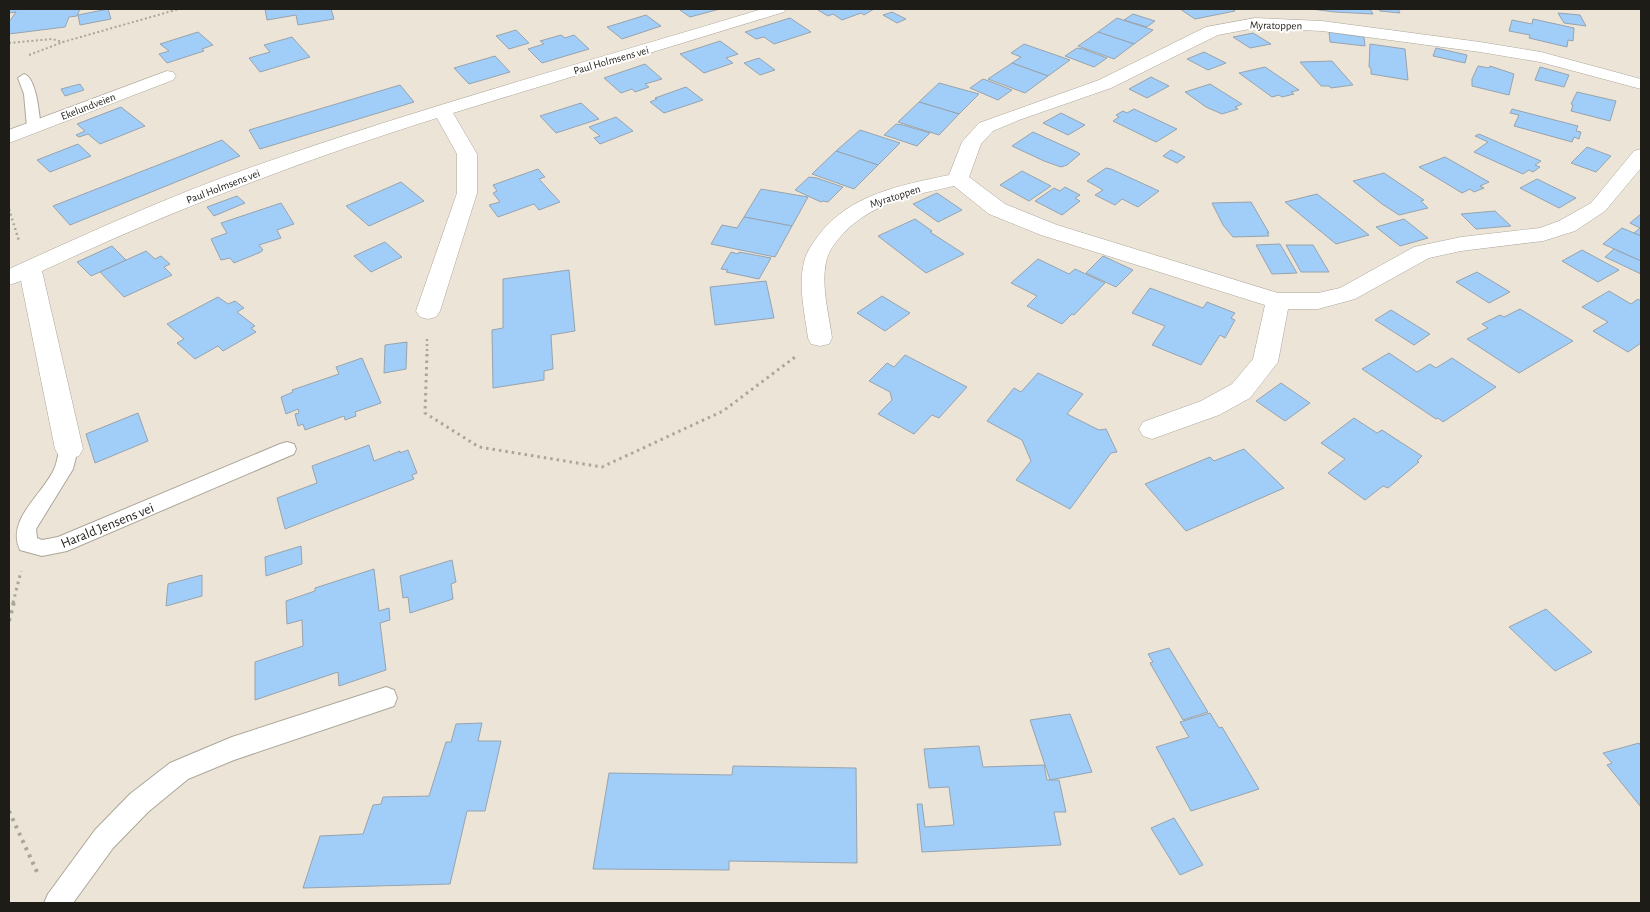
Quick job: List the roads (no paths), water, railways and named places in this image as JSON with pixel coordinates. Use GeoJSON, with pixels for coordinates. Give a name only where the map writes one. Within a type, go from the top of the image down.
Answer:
{"type":"FeatureCollection","features":[{"type":"Feature","properties":{"kind":"street","name":"Paul Holmsens vei"},"geometry":{"type":"LineString","coordinates":[[20,273],[167,207],[254,173],[443,111],[778,9]]}},
{"type":"Feature","properties":{"kind":"street","name":"Myratoppen"},"geometry":{"type":"LineString","coordinates":[[820,338],[813,279],[817,254],[835,228],[864,206],[906,190],[958,179],[972,142],[986,127],[1012,116],[1105,84],[1212,31],[1255,23],[1322,26],[1541,57],[1641,84]]}},
{"type":"Feature","properties":{"kind":"street","name":"Ekelundveien"},"geometry":{"type":"LineString","coordinates":[[9,137],[167,76]]}},
{"type":"Feature","properties":{"kind":"street"},"geometry":{"type":"LineString","coordinates":[[428,311],[467,193],[468,154],[443,111]]}},
{"type":"Feature","properties":{"kind":"street"},"geometry":{"type":"LineString","coordinates":[[958,179],[997,209],[1049,230],[1277,301],[1318,301],[1347,294],[1422,252],[1462,244],[1543,234],[1567,226],[1598,207],[1641,154]]}},
{"type":"Feature","properties":{"kind":"street"},"geometry":{"type":"LineString","coordinates":[[20,273],[69,450]]}},
{"type":"Feature","properties":{"kind":"street"},"geometry":{"type":"LineString","coordinates":[[1152,429],[1210,408],[1240,392],[1265,362],[1277,301]]}},
{"type":"Feature","properties":{"kind":"lane"},"geometry":{"type":"LineString","coordinates":[[24,78],[30,94],[34,127]]}},
{"type":"Feature","properties":{"kind":"lane","name":"Harald Jensens vei"},"geometry":{"type":"LineString","coordinates":[[69,450],[64,468],[26,528],[27,544],[42,548],[60,545],[287,448]]}},
{"type":"Feature","properties":{"kind":"lane"},"geometry":{"type":"LineString","coordinates":[[57,903],[104,839],[138,803],[179,771],[232,749],[386,698]]}}]}
